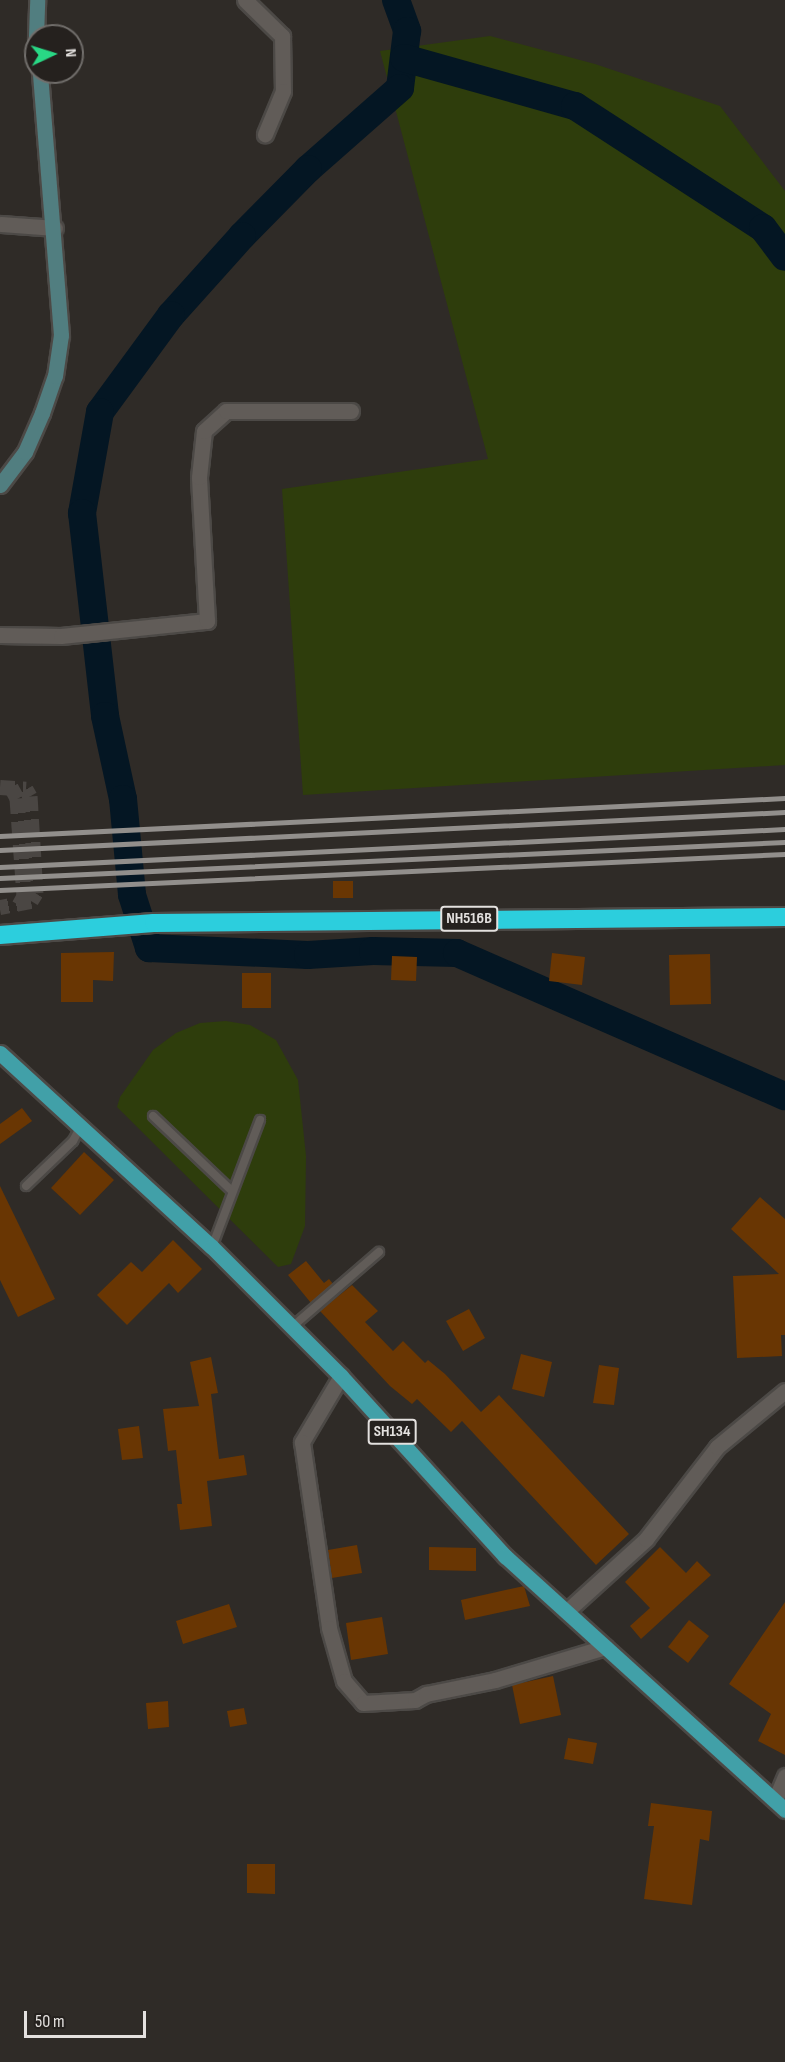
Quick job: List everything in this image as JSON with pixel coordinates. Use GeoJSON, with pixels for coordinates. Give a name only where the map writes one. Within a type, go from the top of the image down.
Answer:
{"type":"FeatureCollection","features":[{"type":"Feature","properties":{"kind":"highway","name":"NH516B"},"geometry":{"type":"LineString","coordinates":[[0,935],[83,925],[154,922],[785,917]]}},
{"type":"Feature","properties":{"kind":"main road"},"geometry":{"type":"LineString","coordinates":[[36,24],[37,0]]}},
{"type":"Feature","properties":{"kind":"main road"},"geometry":{"type":"LineString","coordinates":[[0,484],[25,452],[55,376],[61,335],[55,228],[41,84]]}},
{"type":"Feature","properties":{"kind":"main road","name":"SH134"},"geometry":{"type":"LineString","coordinates":[[0,1053],[212,1247],[341,1376],[505,1556],[780,1805]]}},
{"type":"Feature","properties":{"kind":"street"},"geometry":{"type":"LineString","coordinates":[[245,0],[282,36],[283,91],[265,134]]}},
{"type":"Feature","properties":{"kind":"street"},"geometry":{"type":"LineString","coordinates":[[0,224],[55,228]]}},
{"type":"Feature","properties":{"kind":"street"},"geometry":{"type":"LineString","coordinates":[[0,635],[61,636],[207,621],[199,477],[204,431],[225,411],[351,411]]}},
{"type":"Feature","properties":{"kind":"street"},"geometry":{"type":"LineString","coordinates":[[341,1376],[302,1442],[329,1628],[345,1681],[363,1703],[415,1701],[426,1694],[495,1680],[605,1647]]}},
{"type":"Feature","properties":{"kind":"street"},"geometry":{"type":"LineString","coordinates":[[567,1611],[646,1539],[717,1447],[785,1391]]}},
{"type":"Feature","properties":{"kind":"street"},"geometry":{"type":"LineString","coordinates":[[780,1805],[785,1776]]}},
{"type":"Feature","properties":{"kind":"lane"},"geometry":{"type":"LineString","coordinates":[[153,1116],[232,1191]]}},
{"type":"Feature","properties":{"kind":"lane"},"geometry":{"type":"LineString","coordinates":[[212,1247],[260,1120]]}},
{"type":"Feature","properties":{"kind":"lane"},"geometry":{"type":"LineString","coordinates":[[26,1186],[73,1141],[81,1126]]}},
{"type":"Feature","properties":{"kind":"lane"},"geometry":{"type":"LineString","coordinates":[[292,1327],[379,1252]]}},
{"type":"Feature","properties":{"kind":"green space"},"geometry":{"type":"Polygon","coordinates":[[[490,36],[595,64],[720,106],[785,191],[785,765],[303,795],[282,489],[488,459],[380,51],[490,36]]]}},
{"type":"Feature","properties":{"kind":"green space"},"geometry":{"type":"Polygon","coordinates":[[[226,1021],[250,1025],[276,1040],[298,1080],[306,1156],[305,1226],[291,1264],[278,1267],[117,1107],[120,1097],[153,1050],[176,1033],[200,1023],[226,1021]]]}},
{"type":"Feature","properties":{"kind":"building"},"geometry":{"type":"Polygon","coordinates":[[[333,881],[353,881],[353,898],[333,898],[333,881]]]}},
{"type":"Feature","properties":{"kind":"building"},"geometry":{"type":"Polygon","coordinates":[[[114,952],[113,981],[93,980],[93,1002],[61,1002],[61,953],[114,952]]]}},
{"type":"Feature","properties":{"kind":"building"},"geometry":{"type":"Polygon","coordinates":[[[552,953],[585,957],[582,985],[549,981],[552,953]]]}},
{"type":"Feature","properties":{"kind":"building"},"geometry":{"type":"Polygon","coordinates":[[[710,954],[711,1004],[670,1005],[669,955],[710,954]]]}},
{"type":"Feature","properties":{"kind":"building"},"geometry":{"type":"Polygon","coordinates":[[[392,956],[417,957],[416,981],[391,980],[392,956]]]}},
{"type":"Feature","properties":{"kind":"building"},"geometry":{"type":"Polygon","coordinates":[[[242,973],[271,973],[271,1008],[242,1008],[242,973]]]}},
{"type":"Feature","properties":{"kind":"building"},"geometry":{"type":"Polygon","coordinates":[[[22,1108],[32,1121],[0,1144],[0,1124],[22,1108]]]}},
{"type":"Feature","properties":{"kind":"building"},"geometry":{"type":"Polygon","coordinates":[[[84,1152],[114,1180],[80,1215],[51,1188],[84,1152]]]}},
{"type":"Feature","properties":{"kind":"building"},"geometry":{"type":"Polygon","coordinates":[[[0,1186],[55,1299],[18,1317],[0,1280],[0,1186]]]}},
{"type":"Feature","properties":{"kind":"building"},"geometry":{"type":"Polygon","coordinates":[[[760,1197],[785,1219],[785,1335],[781,1335],[782,1356],[737,1358],[733,1276],[779,1274],[731,1229],[760,1197]]]}},
{"type":"Feature","properties":{"kind":"building"},"geometry":{"type":"Polygon","coordinates":[[[173,1240],[202,1269],[178,1293],[169,1283],[127,1325],[97,1295],[131,1262],[142,1272],[173,1240]]]}},
{"type":"Feature","properties":{"kind":"building"},"geometry":{"type":"Polygon","coordinates":[[[306,1261],[324,1283],[329,1279],[333,1284],[311,1303],[288,1275],[306,1261]]]}},
{"type":"Feature","properties":{"kind":"building"},"geometry":{"type":"Polygon","coordinates":[[[352,1285],[378,1311],[365,1322],[393,1351],[403,1341],[425,1363],[428,1360],[445,1374],[481,1412],[499,1395],[629,1534],[596,1565],[462,1421],[451,1432],[417,1399],[412,1404],[390,1386],[320,1311],[352,1285]]]}},
{"type":"Feature","properties":{"kind":"building"},"geometry":{"type":"Polygon","coordinates":[[[469,1309],[485,1338],[463,1351],[446,1321],[469,1309]]]}},
{"type":"Feature","properties":{"kind":"building"},"geometry":{"type":"Polygon","coordinates":[[[521,1354],[552,1362],[544,1397],[512,1389],[521,1354]]]}},
{"type":"Feature","properties":{"kind":"building"},"geometry":{"type":"Polygon","coordinates":[[[211,1357],[218,1393],[211,1394],[219,1459],[244,1455],[247,1475],[207,1481],[212,1526],[180,1530],[177,1504],[182,1504],[176,1450],[168,1451],[163,1409],[199,1406],[190,1362],[211,1357]]]}},
{"type":"Feature","properties":{"kind":"building"},"geometry":{"type":"Polygon","coordinates":[[[599,1365],[619,1368],[614,1405],[593,1403],[599,1365]]]}},
{"type":"Feature","properties":{"kind":"building"},"geometry":{"type":"Polygon","coordinates":[[[139,1426],[143,1458],[122,1460],[118,1429],[139,1426]]]}},
{"type":"Feature","properties":{"kind":"building"},"geometry":{"type":"Polygon","coordinates":[[[357,1545],[362,1573],[332,1578],[328,1550],[357,1545]]]}},
{"type":"Feature","properties":{"kind":"building"},"geometry":{"type":"Polygon","coordinates":[[[429,1547],[476,1548],[476,1571],[429,1570],[429,1547]]]}},
{"type":"Feature","properties":{"kind":"building"},"geometry":{"type":"Polygon","coordinates":[[[660,1547],[686,1573],[697,1561],[711,1575],[641,1639],[630,1626],[650,1608],[625,1582],[660,1547]]]}},
{"type":"Feature","properties":{"kind":"building"},"geometry":{"type":"Polygon","coordinates":[[[524,1586],[530,1606],[465,1620],[461,1600],[524,1586]]]}},
{"type":"Feature","properties":{"kind":"building"},"geometry":{"type":"Polygon","coordinates":[[[785,1602],[785,1755],[758,1741],[771,1714],[729,1684],[785,1602]]]}},
{"type":"Feature","properties":{"kind":"building"},"geometry":{"type":"Polygon","coordinates":[[[229,1604],[237,1627],[183,1644],[176,1621],[229,1604]]]}},
{"type":"Feature","properties":{"kind":"building"},"geometry":{"type":"Polygon","coordinates":[[[382,1617],[388,1654],[351,1660],[346,1623],[382,1617]]]}},
{"type":"Feature","properties":{"kind":"building"},"geometry":{"type":"Polygon","coordinates":[[[689,1620],[709,1636],[688,1663],[668,1647],[689,1620]]]}},
{"type":"Feature","properties":{"kind":"building"},"geometry":{"type":"Polygon","coordinates":[[[553,1676],[561,1715],[520,1724],[512,1685],[553,1676]]]}},
{"type":"Feature","properties":{"kind":"building"},"geometry":{"type":"Polygon","coordinates":[[[168,1701],[169,1727],[148,1729],[146,1703],[168,1701]]]}},
{"type":"Feature","properties":{"kind":"building"},"geometry":{"type":"Polygon","coordinates":[[[244,1708],[247,1724],[230,1727],[227,1711],[244,1708]]]}},
{"type":"Feature","properties":{"kind":"building"},"geometry":{"type":"Polygon","coordinates":[[[568,1738],[597,1743],[593,1764],[564,1759],[568,1738]]]}},
{"type":"Feature","properties":{"kind":"building"},"geometry":{"type":"Polygon","coordinates":[[[651,1803],[712,1811],[709,1841],[700,1839],[692,1905],[644,1899],[654,1826],[648,1826],[651,1803]]]}},
{"type":"Feature","properties":{"kind":"building"},"geometry":{"type":"Polygon","coordinates":[[[247,1864],[275,1864],[275,1894],[247,1893],[247,1864]]]}},
{"type":"Feature","properties":{"kind":"waterway"},"geometry":{"type":"LineString","coordinates":[[396,0],[407,31],[400,88],[308,169],[242,236],[171,315],[100,412],[82,513],[105,716],[123,799],[132,895],[149,948],[308,955],[373,951],[457,953],[785,1096]]}},
{"type":"Feature","properties":{"kind":"waterway"},"geometry":{"type":"LineString","coordinates":[[404,58],[575,106],[763,228],[785,257]]}},
{"type":"Feature","properties":{"kind":"tunnel"},"geometry":{"type":"LineString","coordinates":[[0,787],[26,789],[30,796],[36,893],[31,901],[0,907]]}},
{"type":"Feature","properties":{"kind":"tunnel"},"geometry":{"type":"LineString","coordinates":[[11,787],[17,798],[24,896],[19,905]]}},
{"type":"Feature","properties":{"kind":"railway"},"geometry":{"type":"LineString","coordinates":[[0,836],[785,798]]}},
{"type":"Feature","properties":{"kind":"railway"},"geometry":{"type":"LineString","coordinates":[[0,850],[785,812]]}},
{"type":"Feature","properties":{"kind":"railway"},"geometry":{"type":"LineString","coordinates":[[0,867],[785,829]]}},
{"type":"Feature","properties":{"kind":"railway"},"geometry":{"type":"LineString","coordinates":[[0,878],[785,842]]}},
{"type":"Feature","properties":{"kind":"railway"},"geometry":{"type":"LineString","coordinates":[[0,890],[785,854]]}}]}
